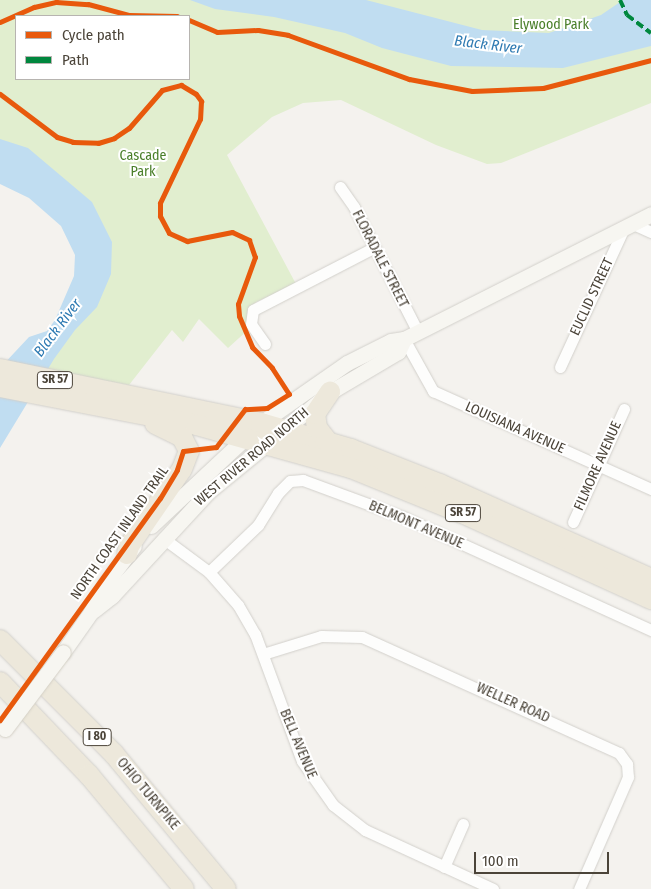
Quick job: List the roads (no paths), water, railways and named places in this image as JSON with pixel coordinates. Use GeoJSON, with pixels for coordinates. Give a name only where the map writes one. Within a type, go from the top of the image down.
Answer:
{"type":"FeatureCollection","features":[{"type":"Feature","properties":{"kind":"highway","name":"SR 57"},"geometry":{"type":"LineString","coordinates":[[0,369],[109,400],[130,413],[246,437],[376,477],[651,599]]}},
{"type":"Feature","properties":{"kind":"highway","name":"SR 57"},"geometry":{"type":"LineString","coordinates":[[0,387],[109,400],[261,423],[284,429],[328,442],[440,484],[651,579]]}},
{"type":"Feature","properties":{"kind":"highway"},"geometry":{"type":"LineString","coordinates":[[328,442],[317,428],[315,414],[330,392]]}},
{"type":"Feature","properties":{"kind":"highway"},"geometry":{"type":"LineString","coordinates":[[127,554],[130,546],[178,474],[189,451],[182,437],[130,413]]}},
{"type":"Feature","properties":{"kind":"highway","name":"OHIO TURNPIKE"},"geometry":{"type":"LineString","coordinates":[[0,640],[114,754],[226,889]]}},
{"type":"Feature","properties":{"kind":"highway","name":"I 80"},"geometry":{"type":"LineString","coordinates":[[0,682],[72,756],[184,889]]}},
{"type":"Feature","properties":{"kind":"highway"},"geometry":{"type":"LineString","coordinates":[[72,756],[174,889]]}},
{"type":"Feature","properties":{"kind":"street","name":"FLORADALE STREET"},"geometry":{"type":"LineString","coordinates":[[340,187],[351,201],[411,336]]}},
{"type":"Feature","properties":{"kind":"street","name":"WEST RIVER ROAD NORTH"},"geometry":{"type":"LineString","coordinates":[[3,733],[91,612],[106,583],[127,554],[181,495],[261,423],[347,363],[391,341],[411,336],[651,214]]}},
{"type":"Feature","properties":{"kind":"street"},"geometry":{"type":"LineString","coordinates":[[628,226],[651,232]]}},
{"type":"Feature","properties":{"kind":"street","name":"EUCLID STREET"},"geometry":{"type":"LineString","coordinates":[[560,367],[628,226]]}},
{"type":"Feature","properties":{"kind":"street"},"geometry":{"type":"LineString","coordinates":[[265,344],[252,324],[253,310],[372,248]]}},
{"type":"Feature","properties":{"kind":"street","name":"WEST RIVER ROAD NORTH"},"geometry":{"type":"LineString","coordinates":[[91,612],[112,596],[163,538],[208,492],[330,392],[398,352],[411,336]]}},
{"type":"Feature","properties":{"kind":"street","name":"LOUISIANA AVENUE"},"geometry":{"type":"LineString","coordinates":[[411,336],[433,391],[651,489]]}},
{"type":"Feature","properties":{"kind":"street","name":"FILMORE AVENUE"},"geometry":{"type":"LineString","coordinates":[[573,522],[624,409]]}},
{"type":"Feature","properties":{"kind":"street","name":"BELMONT AVENUE"},"geometry":{"type":"LineString","coordinates":[[209,572],[258,525],[278,493],[290,481],[303,480],[404,518],[651,630]]}},
{"type":"Feature","properties":{"kind":"street","name":"BELL AVENUE"},"geometry":{"type":"LineString","coordinates":[[163,538],[209,572],[238,605],[263,654],[302,761],[324,795],[365,830],[493,889]]}},
{"type":"Feature","properties":{"kind":"street","name":"WELLER ROAD"},"geometry":{"type":"LineString","coordinates":[[263,654],[321,636],[362,637],[619,753],[627,764],[628,777],[579,889]]}},
{"type":"Feature","properties":{"kind":"street"},"geometry":{"type":"LineString","coordinates":[[444,867],[463,824]]}},
{"type":"Feature","properties":{"kind":"water","name":"Black River"},"geometry":{"type":"Polygon","coordinates":[[[190,0],[366,0],[482,30],[549,33],[601,15],[623,0],[651,0],[651,46],[563,68],[451,66],[382,48],[345,33],[274,17],[215,9],[190,0]]]}},
{"type":"Feature","properties":{"kind":"water","name":"Black River"},"geometry":{"type":"Polygon","coordinates":[[[0,139],[28,148],[92,202],[112,242],[111,274],[97,307],[75,330],[54,359],[0,448],[0,368],[29,337],[47,331],[55,320],[74,276],[75,255],[61,226],[29,198],[0,184],[0,139]]]}},
{"type":"Feature","properties":{"kind":"park label","name":"Elywood Park"},"geometry":{"type":"Point","coordinates":[551,25]}},
{"type":"Feature","properties":{"kind":"park label","name":"Cascade Park"},"geometry":{"type":"Point","coordinates":[143,164]}}]}
